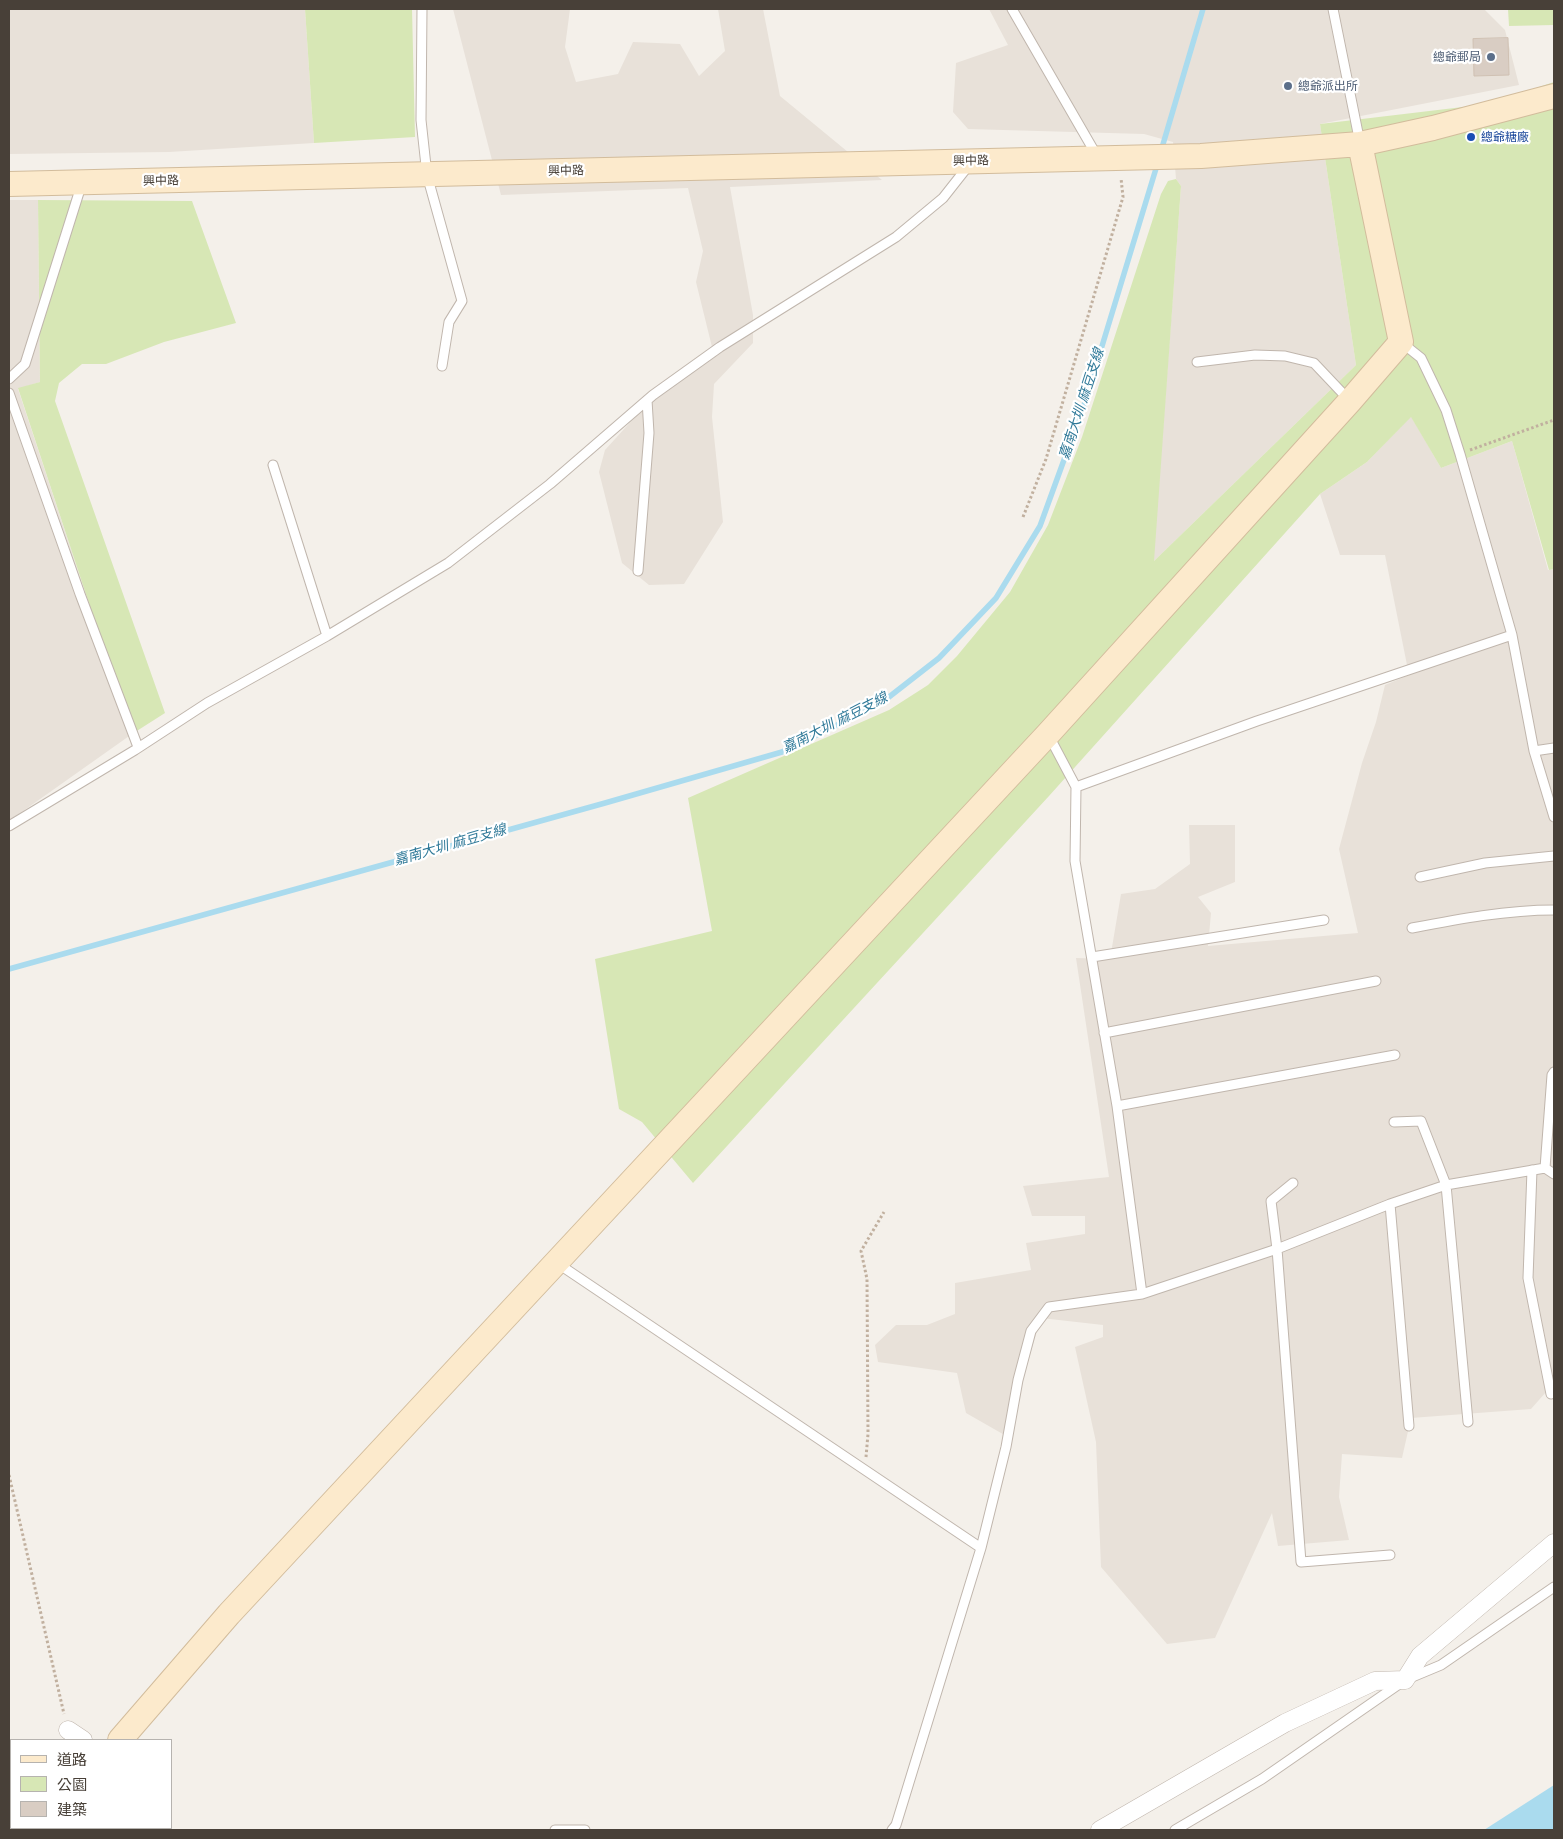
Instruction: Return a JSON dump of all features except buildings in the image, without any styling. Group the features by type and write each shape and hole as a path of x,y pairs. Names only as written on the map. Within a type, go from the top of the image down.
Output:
{"street":[{"name":"興中路","path":"9,184 1201,156 1360,144 1433,128 1554,96"},
{"path":"121,1739 229,1614 1048,734 1350,401 1401,342 1360,144"},
{"path":"1100,1830 1285,1723 1375,1681 1405,1680 1420,1656 1554,1543"},
{"path":"68,1730 82,1739"}],"lane":[{"path":"422,9 421,120 427,175 462,301 449,322 442,366"},
{"path":"1012,9 1113,158"},
{"path":"1333,9 1360,144"},
{"path":"9,826 207,703 327,636 448,563 550,484 647,400 720,346 896,237 943,198 973,161"},
{"path":"9,379 25,364 82,183"},
{"path":"1401,342 1421,358 1446,410 1512,634 1534,751 1553,812"},
{"path":"1197,362 1255,355 1285,356 1314,363 1350,401"},
{"path":"9,393 80,594 138,747"},
{"path":"638,571 649,432 647,400"},
{"path":"273,465 327,636"},
{"path":"1076,787 1257,721 1512,634"},
{"path":"1048,734 1076,787 1074,861 1117,1106 1142,1294"},
{"path":"1534,751 1554,748"},
{"path":"1420,877 1485,863 1554,856"},
{"path":"1412,928 1489,914 1527,910 1554,910"},
{"path":"1092,958 1324,920"},
{"path":"1104,1033 1376,980"},
{"path":"1117,1106 1395,1055"},
{"path":"1545,1168 1552,1075 1554,1072"},
{"path":"1394,1122 1420,1121 1446,1185 1468,1422"},
{"path":"895,1828 981,1548 1006,1447 1018,1380 1031,1331 1049,1307 1142,1294 1277,1249 1390,1204 1446,1185 1545,1168 1554,1174"},
{"path":"1532,1170 1528,1278 1551,1394"},
{"path":"1293,1184 1271,1201 1277,1249 1302,1562 1390,1555"},
{"path":"1390,1204 1409,1426"},
{"path":"557,1263 981,1548"},
{"path":"1175,1830 1262,1779 1405,1680 1441,1665 1554,1587"},
{"path":"555,1830 585,1830"}],"path":[{"path":"1023,517 1046,459 1122,197 1113,158"},
{"path":"1460,454 1554,420"},
{"path":"866,1470 868,1434 867,1279 861,1251 884,1212"},
{"path":"9,1475 68,1730"}],"shaded area":[{"path":"9,9 305,9 314,143 169,152 9,154"},
{"path":"453,9 570,9 565,47 576,82 618,74 633,42 680,44 699,76 725,51 718,9 763,9 780,96 882,180 730,187 753,315 753,343 714,384 712,417 723,522 684,584 649,585 622,563 599,472 605,450 655,395 712,347 696,282 703,251 688,188 501,195"},
{"path":"989,9 1484,9 1505,30 1519,85 1320,124 1356,365 1153,562 1181,186 1176,179 1173,142 1144,134 968,129 953,112 956,63 1008,45"},
{"path":"9,200 38,200 40,382 18,389 132,734 9,821"},
{"path":"1411,416 1441,468 1512,441 1548,570 1554,569 1554,1383 1531,1409 1411,1418 1402,1458 1342,1454 1339,1497 1349,1540 1278,1546 1272,1513 1215,1638 1167,1644 1101,1567 1096,1442 1075,1347 1103,1337 1103,1325 1041,1318 1008,1437 966,1413 957,1373 878,1362 875,1345 896,1325 927,1325 955,1314 955,1283 1031,1270 1026,1243 1085,1234 1085,1216 1032,1216 1023,1186 1109,1177 1076,958 1110,959 1121,894 1155,889 1190,864 1189,825 1235,825 1235,882 1198,897 1211,913 1208,946 1358,933 1339,849 1385,685 1409,675 1385,555 1340,555 1320,494 1367,462"}],"green space":[{"path":"305,9 412,9 415,137 314,143"},
{"path":"1508,9 1554,9 1554,25 1509,26"},
{"path":"1554,82 1554,569 1549,570 1512,441 1441,468 1411,417 1367,462 1320,494 1049,796 693,1183 642,1122 619,1109 595,959 712,931 688,798 889,710 928,685 957,656 1010,592 1048,525 1082,437 1161,194 1168,181 1176,179 1181,186 1154,561 1356,365 1320,124 1488,104"},
{"path":"38,200 192,201 236,323 164,342 106,364 82,364 59,383 55,401 165,713 132,734 18,388 40,382"}],"water":[{"path":"1554,1785 1554,1830 1484,1830"}],"waterway":[{"name":"嘉南大圳 麻豆支線","path":"1161,151 1203,9"},
{"name":"嘉南大圳 麻豆支線","path":"9,969 782,752 880,704 939,658 996,598 1040,526 1085,402 1158,162"}],"place":[{"name":"總爺郵局","path":"1491,57"},
{"name":"總爺派出所","path":"1288,86"},
{"name":"總爺糖廠","path":"1471,137"}]}
